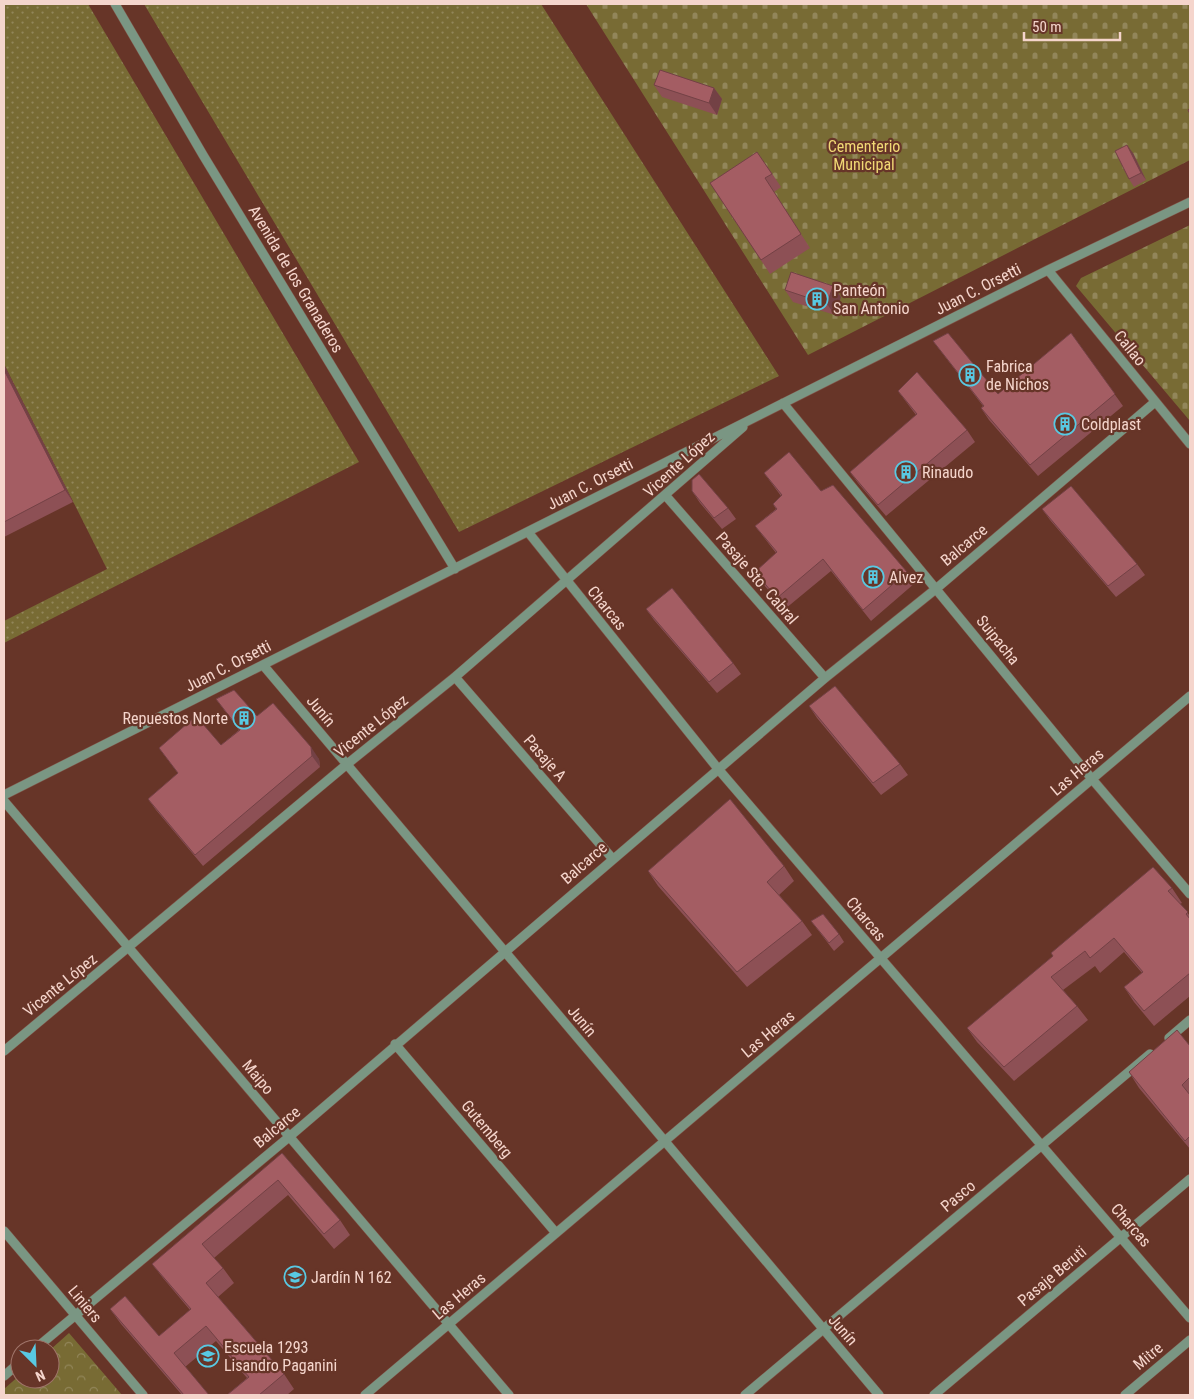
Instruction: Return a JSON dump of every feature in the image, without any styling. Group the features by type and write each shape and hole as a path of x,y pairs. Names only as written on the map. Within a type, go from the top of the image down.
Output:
{"street":[{"name":"Avenida de los Granaderos","path":"115,4 203,155 455,569"},
{"name":"Juan C. Orsetti","path":"4,795 1048,270 1190,202"},
{"name":"Callao","path":"1048,270 1190,444"},
{"name":"Balcarce","path":"47,1339 289,1137 612,858 719,770 825,678 937,588 1155,402"},
{"name":"Suipacha","path":"783,404 937,588 1092,779 1190,894"},
{"name":"Vicente López","path":"4,1050 129,948 346,765 456,677 666,496 752,419"},
{"name":"Pasaje Sto. Cabral","path":"666,496 825,678"},
{"name":"Charcas","path":"528,532 719,770 1190,1318"},
{"name":"Junín","path":"262,665 823,1330 880,1395"},
{"name":"Pasaje A","path":"456,677 612,858"},
{"name":"Las Heras","path":"365,1395 1190,696"},
{"name":"Maipo","path":"4,801 508,1395"},
{"name":"Pasco","path":"745,1395 1190,1020"},
{"name":"Gutemberg","path":"395,1044 556,1233"},
{"name":"Pasaje Beruti","path":"934,1395 1190,1179"},
{"name":"Liniers","path":"4,1231 143,1395"},
{"name":"Mitre","path":"1125,1395 1190,1340"}],"green space":[{"path":"4,4 88,4 359,462 4,643 4,621 107,569 4,364"},
{"path":"144,4 541,4 779,376 459,532"},
{"name":"Cementerio Municipal","path":"586,4 1190,4 1190,160 808,355"},
{"path":"1190,225 1190,421 1076,286 1081,278"},
{"path":"69,1333 122,1395 4,1395 4,1389 10,1384 10,1389 60,1389 60,1341"}],"building":[{"path":"660,70 714,88 709,103 654,85"},
{"path":"1127,145 1141,173 1129,179 1115,151"},
{"path":"757,152 772,174 765,178 801,234 761,260 710,183"},
{"path":"791,272 833,286 827,304 785,290"},
{"path":"948,333 998,394 1071,333 1115,394 1030,465 981,408 984,406 933,341"},
{"path":"4,370 65,490 4,522"},
{"path":"917,372 967,430 878,505 850,472 917,414 898,391"},
{"path":"789,452 821,491 833,485 907,572 863,610 823,559 777,598 755,572 777,552 755,526 777,509 773,504 782,495 764,473"},
{"path":"699,474 728,508 714,518 692,491 692,480"},
{"path":"1071,486 1137,564 1108,586 1042,509"},
{"path":"672,588 733,663 709,682 646,609"},
{"path":"835,686 900,764 873,783 809,706"},
{"path":"234,690 257,716 273,703 311,747 312,756 195,855 148,799 178,773 159,748 196,716 221,745 240,730 216,699"},
{"path":"730,799 784,866 767,882 802,921 737,972 648,871"},
{"path":"1153,867 1172,888 1168,891 1188,912 1186,914 1190,919 1190,973 1144,1011 1124,987 1143,972 1114,938 1090,958 1085,951 1051,977 1077,1006 1004,1067 967,1028 1053,956 1051,953"},
{"path":"823,914 839,934 829,943 811,921"},
{"path":"1177,1030 1190,1046 1190,1077 1182,1085 1190,1095 1190,1136 1185,1141 1129,1072"},
{"path":"282,1153 340,1220 324,1234 278,1180 202,1244 223,1268 206,1283 284,1374 259,1395 227,1395 249,1377 206,1326 174,1353 209,1395 184,1395 110,1309 125,1296 159,1336 191,1309 152,1264"}],"place":[{"name":"Panteón San Antonio","path":"817,299"},
{"name":"Fabrica de Nichos","path":"970,375"},
{"name":"Coldplast","path":"1065,424"},
{"name":"Rinaudo","path":"906,472"},
{"name":"Alvez","path":"873,577"},
{"name":"Repuestos Norte","path":"244,718"},
{"name":"Jardín N 162","path":"295,1277"},
{"name":"Escuela 1293 Lisandro Paganini","path":"208,1356"}]}
